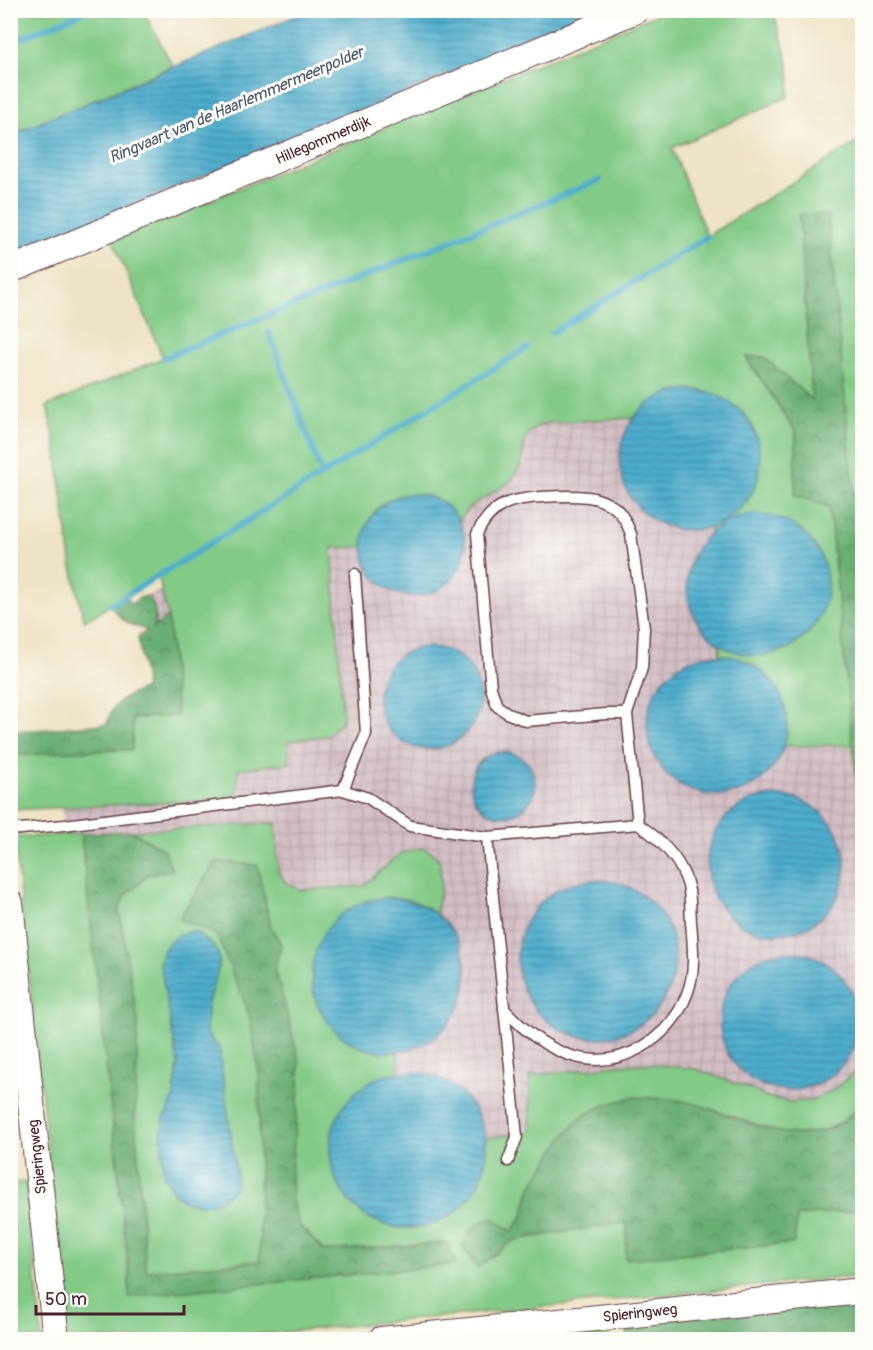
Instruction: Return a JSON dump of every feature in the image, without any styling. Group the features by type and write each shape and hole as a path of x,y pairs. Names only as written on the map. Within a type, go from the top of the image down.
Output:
{"street":[{"name":"Hillegommerdijk","path":"10,270 636,10"},
{"name":"Spieringweg","path":"10,903 56,1340"},
{"name":"Spieringweg","path":"381,1340 862,1291"}],"lane":[{"path":"627,714 526,721 497,706 491,688 477,534 493,512 506,503 525,498 588,497 615,508 626,521 631,534 644,628 642,668 627,714 638,824"},
{"path":"344,789 366,734 355,574"},
{"path":"10,830 344,789 369,798 410,826 487,837 638,824 666,847 680,867 688,886 694,952 692,976 687,994 667,1028 630,1054 612,1060 591,1060 570,1056 551,1047 534,1037 504,1009"},
{"path":"487,837 518,1137 508,1161"}],"shaded area":[{"path":"812,202 862,733 862,1258 104,1324 59,767 152,761 142,600"}],"green space":[{"path":"10,11 143,11 173,66 11,135"},
{"path":"665,11 773,11 788,65 790,87 788,97 672,148 707,236 862,139 862,579 827,215 799,216 812,401 764,357 746,358 796,432 795,495 829,507 853,745 784,746 785,714 773,685 751,665 736,658 720,655 719,644 747,654 775,652 788,648 810,631 819,618 781,520 753,516 726,523 710,533 710,527 739,509 753,488 759,461 758,442 752,425 740,410 710,393 688,390 668,394 658,399 633,418 548,423 537,427 526,439 521,461 513,478 503,487 468,508 459,522 447,508 432,499 416,495 400,496 386,502 374,513 366,528 363,547 332,548 343,719 329,735 288,741 290,763 238,769 237,799 11,810 10,756 72,751 132,750 133,718 177,716 168,617 158,575 85,621 71,562 55,441 47,406 163,358 113,241"},
{"path":"799,215 828,215 862,579 862,835 829,507 795,495 796,432 746,357 764,357 812,400"},
{"path":"126,595 129,603 147,596 155,610 155,626 168,617 177,716 133,718 132,750 72,751 11,756 11,732 107,724 116,705 146,688 138,637 148,630 127,622 111,605"},
{"path":"276,823 278,872 286,883 300,890 363,886 401,853 422,848 432,852 440,862 441,888 436,914 408,900 380,898 354,907 333,925 318,948 312,975 317,1003 335,1030 348,1041 364,1048 380,1052 398,1052 399,1072 372,1080 351,1097 339,1186 356,1208 485,1166 486,1138 531,1132 529,1076 617,1065 650,1064 696,1069 767,1097 790,1102 812,1100 833,1090 862,1066 862,1103 843,1122 826,1130 805,1135 777,1132 706,1107 549,1162 531,1187 523,1216 512,1232 477,1267 514,1240 627,1222 626,1259 794,1243 797,1216 862,1210 862,1276 211,1339 68,1339 14,837 81,834 129,1272 129,1297 447,1243 324,1251 299,1225 292,1202 291,1173 299,1088 299,1061 274,970 281,945 271,927 257,865 216,862 179,919 217,935 249,1013 259,1073 260,1261 146,1271 135,1118 138,1021 119,911 124,898 146,875 172,870 164,850 131,831","holes":["160,963 212,989 207,1006 206,1033 219,1048 205,1204 186,1202 174,1193 164,1176 161,1136 164,1119 174,1098 178,1063"]},
{"path":"131,831 164,850 172,870 146,875 124,898 119,911 138,1021 135,1118 146,1271 260,1261 259,1073 249,1013 217,935 179,919 215,862 257,865 271,927 281,945 274,971 299,1061 299,1088 291,1173 292,1202 299,1225 324,1251 447,1243 456,1264 129,1297 129,1272 81,834"},
{"path":"632,1097 683,1101 762,1128 803,1134 823,1131 842,1122 862,1103 862,1210 797,1216 794,1243 626,1259 627,1222 514,1240 477,1268 462,1246 470,1230 491,1217 512,1231 523,1216 531,1187 564,1136 581,1117 602,1106"},
{"path":"26,1182 42,1339 11,1339 11,1183"},
{"path":"862,1302 862,1339 628,1339 625,1322"},
{"path":"609,1332 610,1339 517,1339"}],"water":[{"name":"Ringvaart van de Haarlemmermeerpolder","path":"307,11 602,11 11,256 11,135"},
{"path":"690,390 717,395 739,411 755,433 760,460 755,487 739,509 717,525 690,530 663,525 641,509 625,487 620,460 625,433 641,411 663,395"},
{"path":"414,494 433,498 450,509 461,526 465,545 461,564 450,581 433,592 414,596 395,592 378,581 367,564 363,545 367,526 378,509 395,498"},
{"path":"757,515 784,520 806,536 822,558 827,585 822,612 806,634 784,650 757,655 730,650 708,634 692,612 687,585 692,558 708,536 730,520"},
{"path":"429,647 448,651 465,662 476,679 480,698 476,717 465,734 448,745 429,749 410,745 393,734 382,717 378,698 382,679 393,662 410,651"},
{"path":"717,655 744,660 766,676 782,698 787,725 782,752 766,774 744,790 717,795 690,790 668,774 652,752 647,725 652,698 668,676 690,660"},
{"path":"497,752 509,752 526,761 533,772 535,784 533,796 526,807 509,816 497,816 485,811 476,802 471,790 471,778 476,766 485,757"},
{"path":"776,796 803,801 815,807 825,816 834,826 840,838 845,865 840,892 834,904 825,914 815,923 803,929 776,934 749,929 737,923 727,914 718,904 712,892 707,865 712,838 718,826 727,816 737,807 749,801"},
{"path":"596,880 626,886 652,903 669,929 675,959 669,989 652,1015 626,1032 596,1038 566,1032 540,1015 523,989 517,959 523,929 540,903 566,886"},
{"path":"389,898 404,899 419,904 444,920 460,945 465,960 465,990 460,1005 444,1030 419,1046 404,1051 389,1052 374,1051 359,1046 334,1030 318,1005 313,990 312,975 313,960 318,945 334,920 359,904 374,899"},
{"path":"194,931 215,948 219,956 218,971 207,1007 206,1033 219,1048 237,1179 234,1189 219,1201 205,1204 186,1202 174,1193 164,1176 161,1136 164,1119 174,1098 178,1063 160,963 164,950 171,941 182,934"},
{"path":"789,952 816,957 828,963 838,972 847,982 853,994 858,1021 853,1048 847,1060 838,1070 828,1079 816,1085 789,1090 762,1085 750,1079 740,1070 731,1060 725,1048 720,1021 725,994 731,982 740,972 750,963 762,957"},
{"path":"408,1072 438,1078 463,1095 480,1120 486,1150 480,1180 463,1205 438,1222 408,1228 378,1222 353,1205 336,1180 330,1150 336,1120 353,1095 378,1078"}],"waterway":[{"path":"10,43 88,10"},
{"path":"164,358 600,180"},
{"path":"552,333 707,237"},
{"path":"269,333 322,474"},
{"path":"111,605 527,348"}]}
